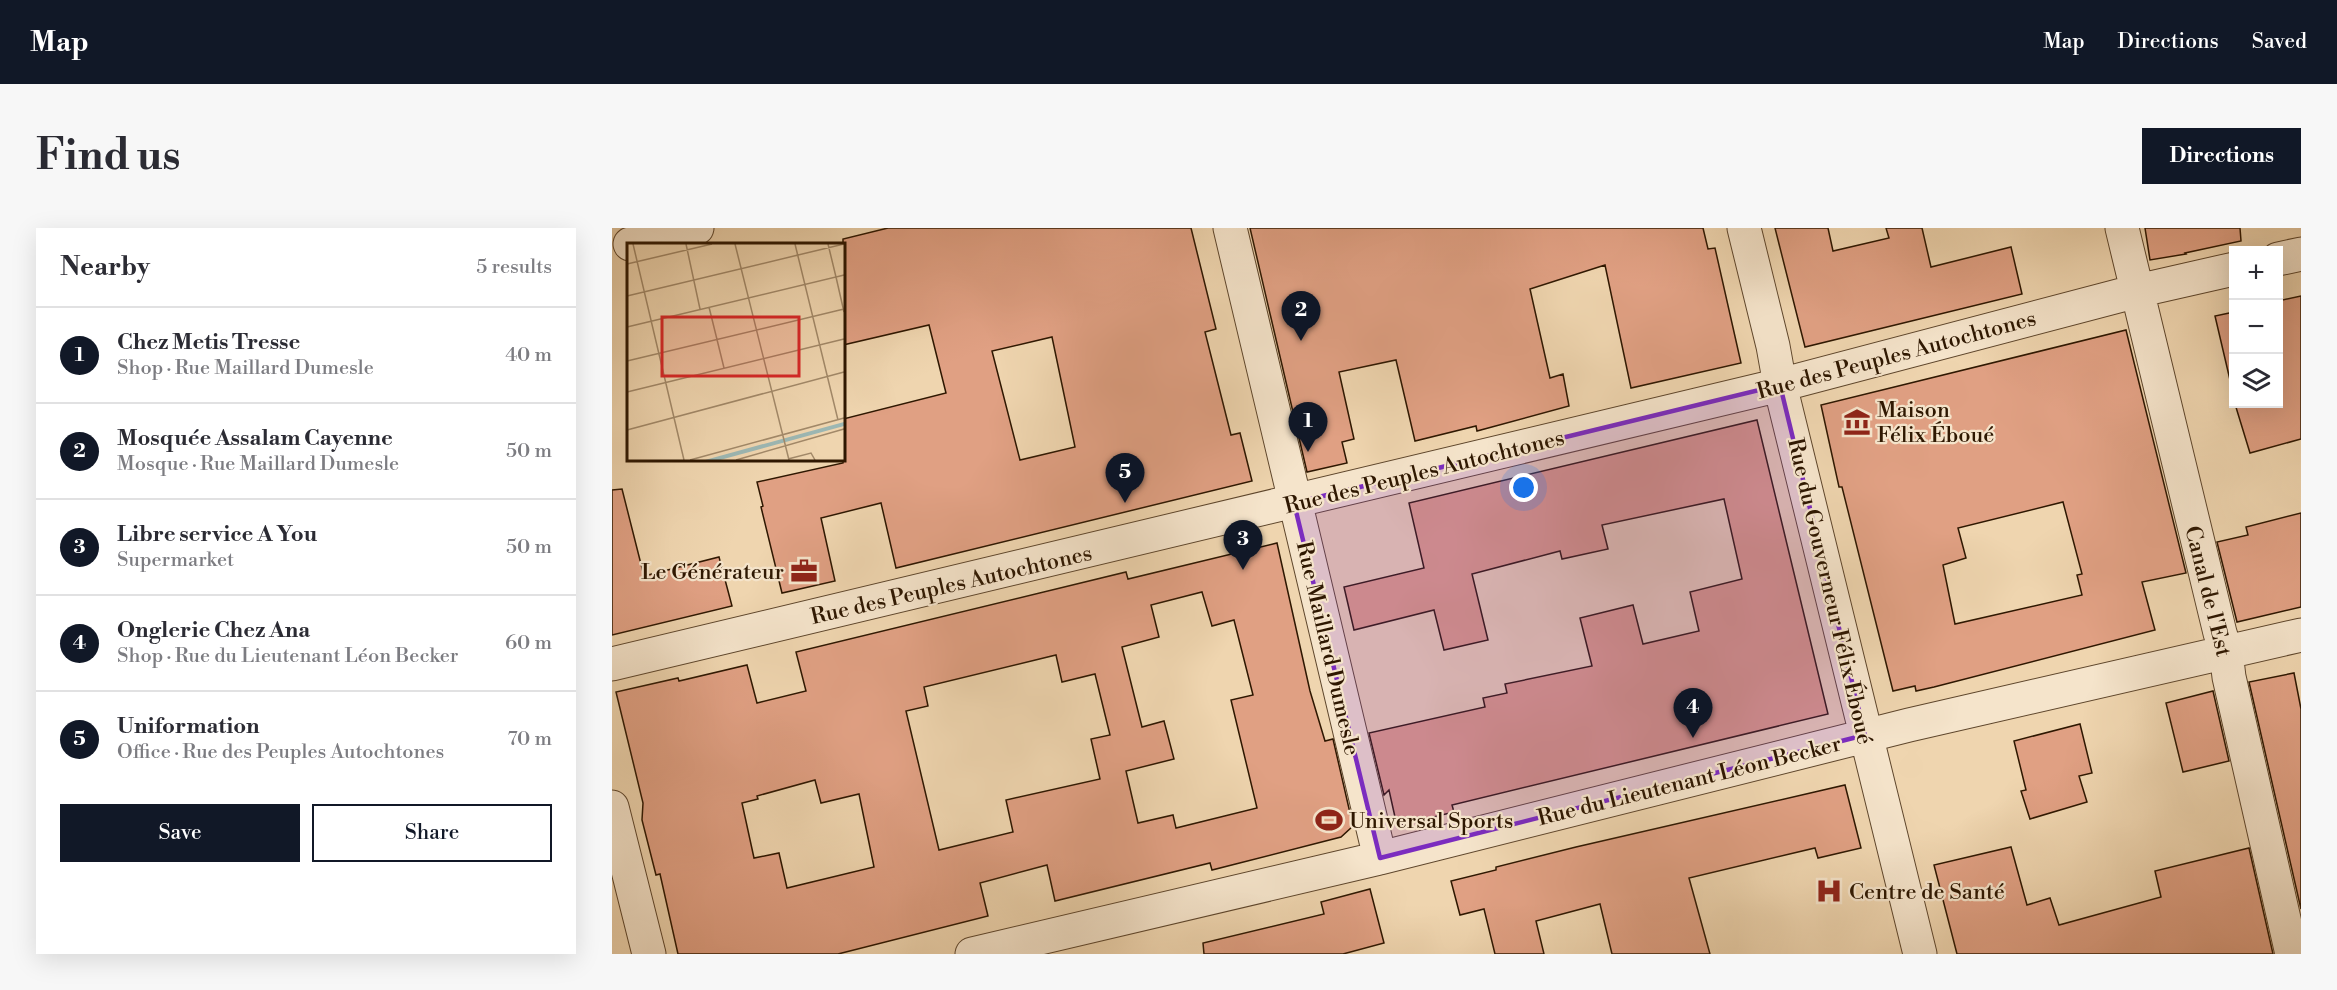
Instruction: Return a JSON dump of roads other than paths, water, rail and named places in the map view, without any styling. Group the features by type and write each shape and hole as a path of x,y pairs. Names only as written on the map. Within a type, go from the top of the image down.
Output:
{"street":[{"path":"637,243 697,228"},
{"name":"Rue Maillard Dumesle","path":"1230,228 1380,858"},
{"name":"Rue du Gouverneur Félix Éboué","path":"1744,228 1780,385 1795,437 1865,735 1920,954"},
{"name":"Canal de l'Est","path":"2122,228 2226,652 2229,677 2292,954"},
{"path":"612,249 627,245"},
{"path":"2283,258 2301,254"},
{"name":"Rue des Peuples Autochtones","path":"612,664 1294,503 1780,385 2137,291 2229,270"},
{"name":"Rue du Lieutenant Léon Becker","path":"972,954 1380,858 1865,735 2301,635"},
{"path":"612,807 649,954"}],"place":[{"name":"Mosquée Assalam Cayenne","path":"1301,341"},
{"name":"Maison Félix Éboué","path":"1857,422"},
{"name":"Chez Metis Tresse","path":"1308,452"},
{"name":"Uniformation","path":"1125,503"},
{"name":"Libre service A You","path":"1243,570"},
{"name":"Le Générateur","path":"804,571"},
{"name":"Onglerie Chez Ana","path":"1693,738"},
{"name":"Universal Sports","path":"1329,820"},
{"name":"Centre de Santé","path":"1829,891"}]}
